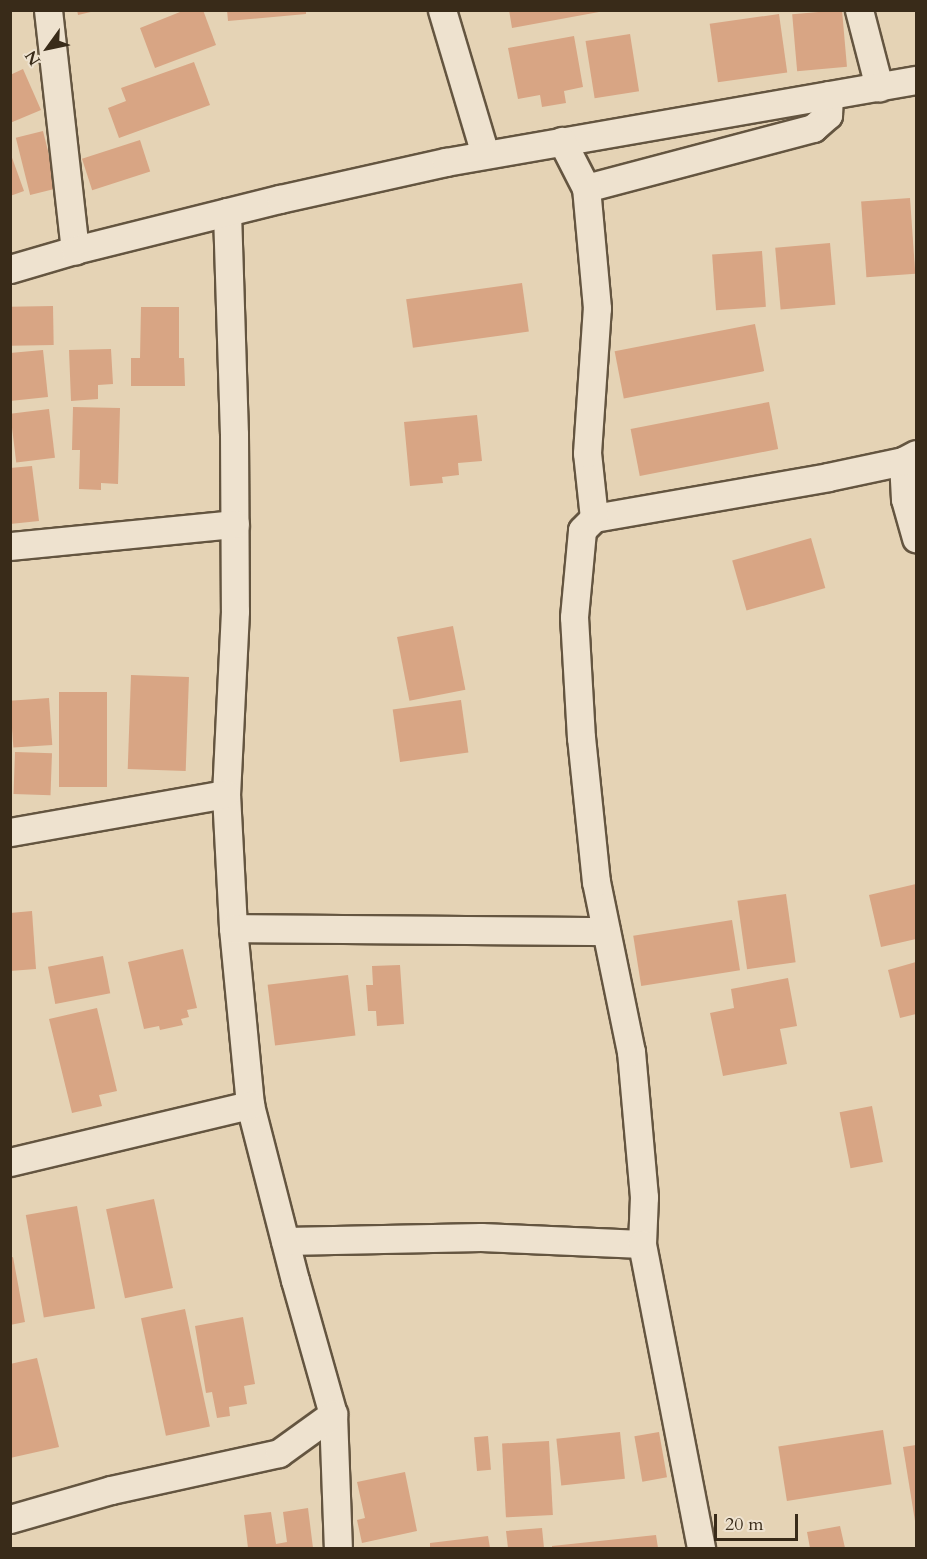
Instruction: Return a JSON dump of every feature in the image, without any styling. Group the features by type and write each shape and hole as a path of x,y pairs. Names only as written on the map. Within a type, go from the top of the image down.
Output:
{"street":[{"path":"48,10 75,250"},
{"path":"442,10 485,154"},
{"path":"859,10 879,87"},
{"path":"10,269 75,250 227,213 485,154 916,80"},
{"path":"586,188 813,128 828,116 830,95"},
{"path":"562,141 586,188 597,308 587,453 594,518"},
{"path":"227,213 235,611 226,794 233,928 250,1105 333,1414 338,1548"},
{"path":"701,1548 642,1245 644,1197 631,1052 596,882 581,738 574,617 582,530 594,518 828,477 910,457 905,499 916,538"},
{"path":"10,546 235,524"},
{"path":"10,832 226,794"},
{"path":"233,928 606,931"},
{"path":"10,1162 250,1105"},
{"path":"285,1241 481,1238 642,1245"},
{"path":"10,1519 111,1490 279,1453 333,1414"}],"building":[{"path":"77,10 95,10 95,11 78,15"},
{"path":"185,10 203,10 216,45 155,68 140,28"},
{"path":"227,10 306,10 306,14 228,21"},
{"path":"509,10 599,10 599,12 512,28"},
{"path":"842,10 847,67 797,71 792,14"},
{"path":"779,14 787,72 718,82 710,24"},
{"path":"630,34 639,91 595,98 586,41"},
{"path":"574,36 583,87 564,91 566,103 542,107 540,95 518,99 508,48"},
{"path":"194,62 210,105 119,138 108,108 126,101 121,88"},
{"path":"23,69 41,110 10,123 10,75"},
{"path":"43,131 57,188 30,195 16,138"},
{"path":"140,140 150,171 92,190 82,159"},
{"path":"10,152 24,191 10,196"},
{"path":"910,198 915,274 866,277 861,201"},
{"path":"830,243 835,305 781,310 775,248"},
{"path":"762,251 766,307 716,310 712,254"},
{"path":"522,283 529,332 413,348 406,299"},
{"path":"53,306 54,345 11,346 10,307"},
{"path":"141,307 179,307 179,358 184,358 185,386 131,386 131,358 140,358"},
{"path":"755,324 764,371 624,398 615,351"},
{"path":"111,349 113,384 98,385 98,399 71,401 69,350"},
{"path":"43,350 48,397 10,401 10,353"},
{"path":"769,402 778,449 640,476 631,429"},
{"path":"73,407 120,408 118,484 101,483 101,490 79,489 80,450 72,450"},
{"path":"49,409 55,458 16,462 10,414"},
{"path":"477,415 482,461 458,463 459,475 442,477 443,483 410,486 404,422"},
{"path":"32,466 39,521 10,524 10,468"},
{"path":"811,538 825,588 747,611 732,561"},
{"path":"453,626 465,690 409,701 397,637"},
{"path":"131,675 189,677 186,771 128,769"},
{"path":"59,692 107,692 107,787 59,787"},
{"path":"49,698 52,745 13,748 10,701"},
{"path":"461,700 468,752 400,762 393,710"},
{"path":"15,752 52,753 51,795 14,794"},
{"path":"916,884 916,939 881,947 869,895"},
{"path":"786,894 796,962 747,969 737,901"},
{"path":"32,911 36,969 10,971 10,913"},
{"path":"732,920 740,970 641,986 633,936"},
{"path":"183,949 197,1008 187,1010 189,1017 181,1019 183,1025 160,1030 159,1026 144,1029 128,962"},
{"path":"103,956 110,993 55,1004 48,967"},
{"path":"916,962 916,1014 900,1018 888,970"},
{"path":"400,965 404,1024 377,1026 376,1011 368,1011 366,985 373,985 372,966"},
{"path":"348,975 355,1036 275,1045 268,985"},
{"path":"788,978 797,1026 780,1029 787,1064 723,1076 710,1013 734,1008 731,989"},
{"path":"97,1008 117,1091 99,1095 102,1106 72,1113 49,1019"},
{"path":"872,1106 883,1162 850,1168 840,1112"},
{"path":"154,1199 173,1288 125,1298 106,1209"},
{"path":"77,1206 95,1308 44,1317 26,1215"},
{"path":"13,1257 25,1322 10,1325 10,1258"},
{"path":"185,1309 210,1426 166,1436 141,1318"},
{"path":"243,1317 255,1384 244,1386 247,1404 229,1407 230,1416 217,1418 212,1392 206,1393 195,1326"},
{"path":"37,1358 59,1447 10,1458 10,1364"},
{"path":"883,1430 892,1484 787,1501 778,1447"},
{"path":"620,1432 625,1479 561,1485 556,1439"},
{"path":"659,1432 667,1477 642,1482 634,1436"},
{"path":"488,1436 491,1470 477,1471 474,1437"},
{"path":"549,1441 553,1515 506,1517 502,1443"},
{"path":"916,1445 916,1521 915,1521 903,1447"},
{"path":"405,1472 417,1531 362,1543 357,1520 365,1518 357,1482"},
{"path":"308,1508 313,1548 248,1548 244,1515 271,1512 276,1544 287,1542 283,1512"},
{"path":"840,1526 845,1548 810,1548 807,1532"},
{"path":"542,1528 544,1548 508,1548 506,1531"},
{"path":"656,1535 658,1548 552,1548 552,1546"},
{"path":"488,1536 490,1548 430,1548 430,1543"}]}
